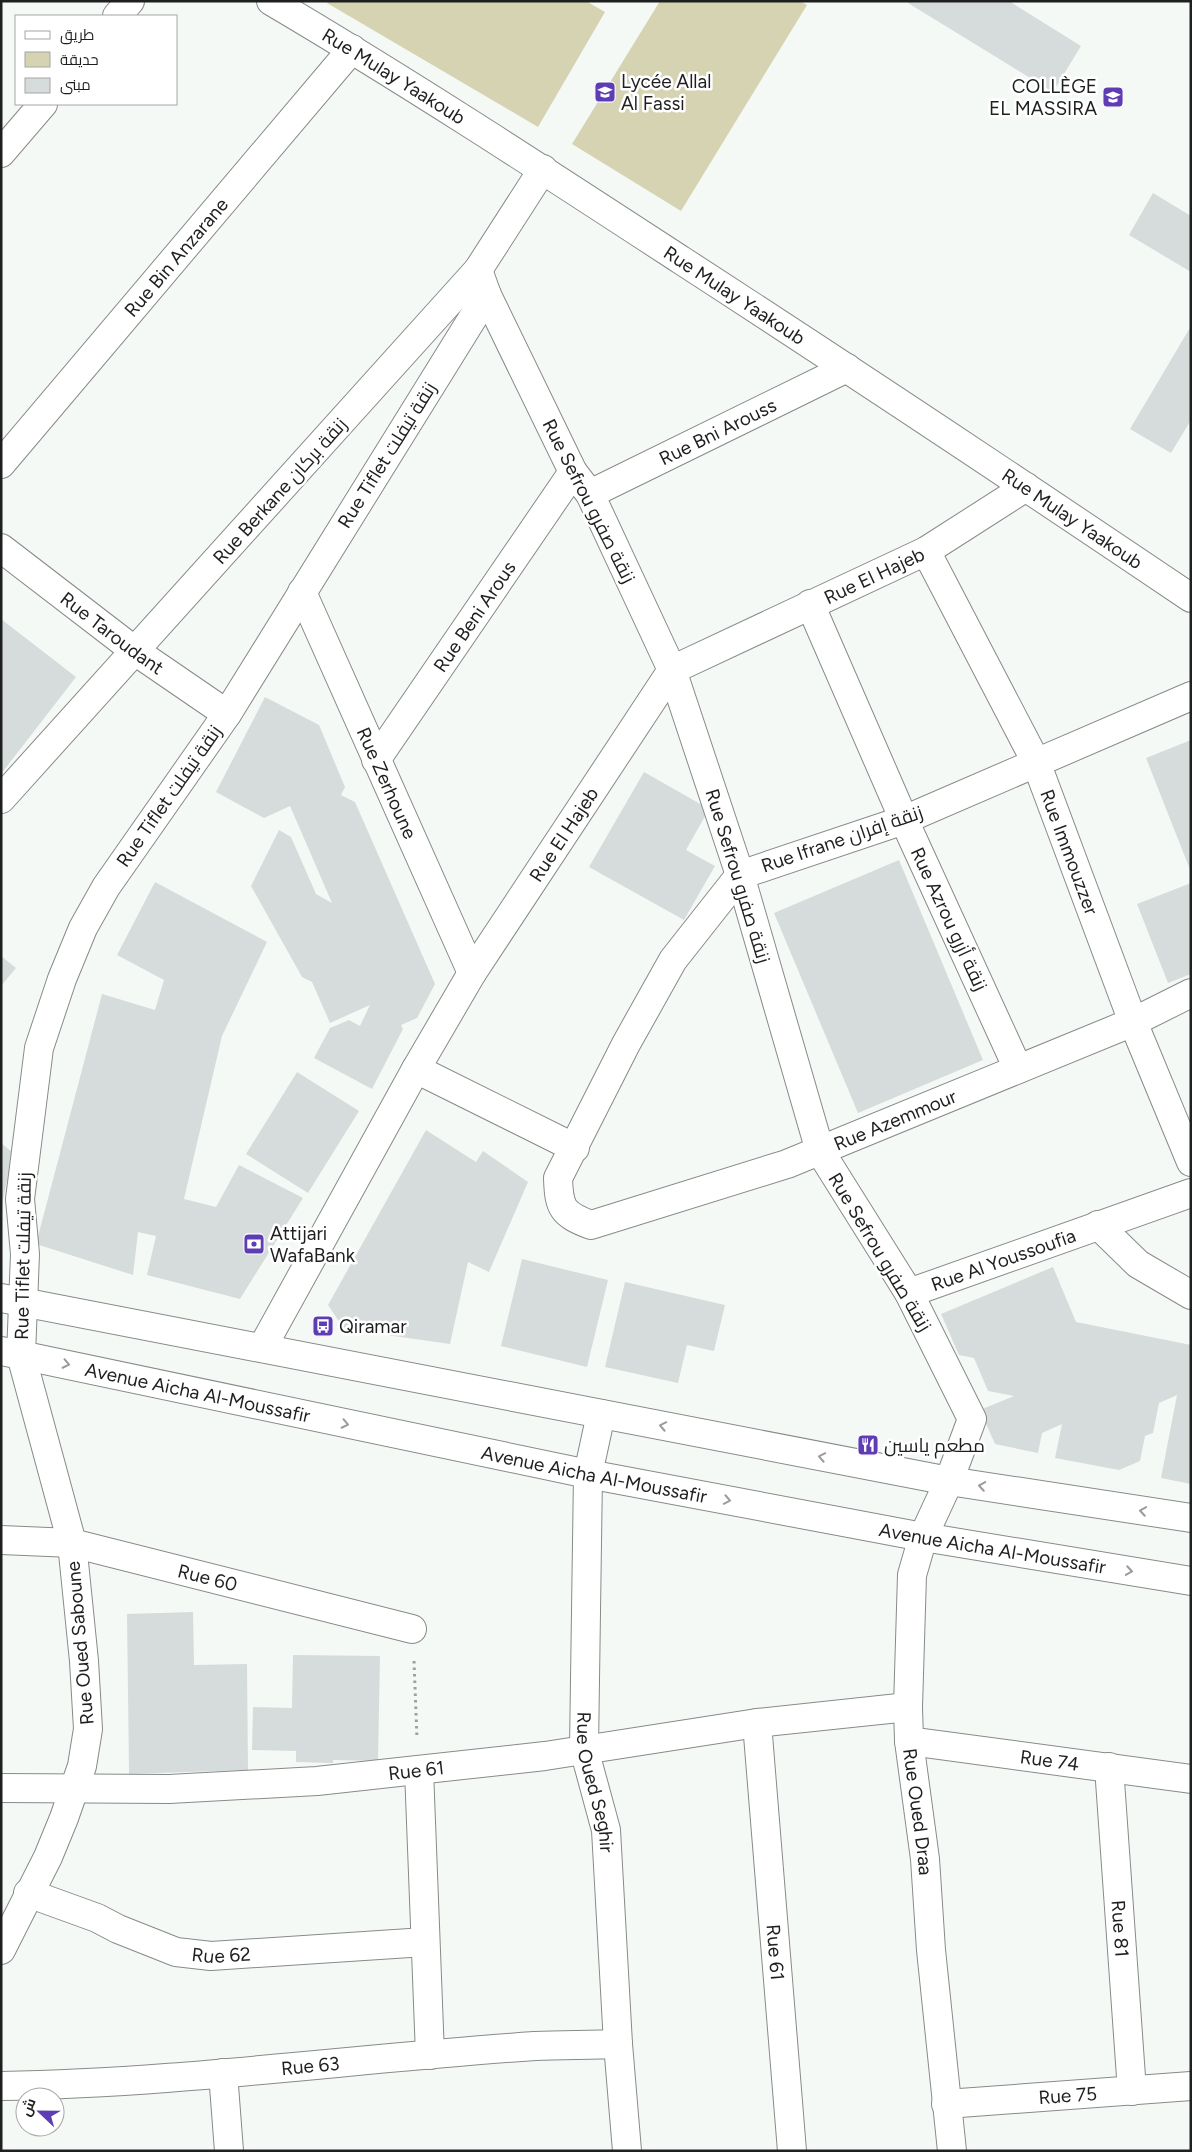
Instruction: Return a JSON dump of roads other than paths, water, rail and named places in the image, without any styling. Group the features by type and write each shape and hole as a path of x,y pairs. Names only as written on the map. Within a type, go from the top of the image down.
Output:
{"street":[{"path":"118,15 130,1"},
{"name":"Rue Mulay Yaakoub","path":"271,1 352,49 543,170 847,368 1191,598"},
{"name":"Rue Bin Anzarane","path":"1,464 352,49"},
{"path":"1,153 42,105"},
{"name":"Rue Berkane زنقة بركان","path":"1,799 136,651 483,283 543,170"},
{"name":"Rue Sefrou زنقة صفرو","path":"483,283 572,472 590,494 672,670 740,875 820,1151 909,1293 972,1419 950,1481"},
{"name":"Rue Tiflet زنقة تيفلت","path":"11,1353 13,1300 25,1254 20,1199 39,1048 62,979 82,928 106,887 227,714 302,592 483,283"},
{"name":"Rue Bni Arouss","path":"590,494 847,368"},
{"name":"Rue Beni Arous","path":"376,760 572,472"},
{"name":"Rue El Hajeb","path":"262,1348 416,1069 472,973 672,670 926,551 1026,487"},
{"name":"Rue Taroudant","path":"1,548 136,651 227,714"},
{"name":"Rue Immouzzer","path":"926,551 1036,762 1133,1022 1191,1162"},
{"name":"Rue Zerhoune","path":"302,592 472,973"},
{"name":"Rue Azrou زنقة أزرو","path":"810,604 904,820 1018,1069"},
{"name":"Rue Ifrane زنقة إفران","path":"591,1225 571,1217 559,1201 558,1178 575,1148 626,1044 674,960 740,875 904,820 1191,696"},
{"name":"Rue Azemmour","path":"591,1225 787,1164 1133,1022 1191,994"},
{"path":"416,1069 575,1148"},
{"name":"Rue Al Youssoufia","path":"909,1293 1191,1193"},
{"name":"Rue Al Youssoufia","path":"1098,1225 1138,1264 1191,1295"},
{"path":"13,1300 950,1481 1191,1518"},
{"name":"Avenue Aicha Al-Moussafir","path":"11,1353 588,1474 923,1537 1191,1581"},
{"name":"Rue Oued Saboune","path":"2,1947 48,1857 82,1766 88,1729 85,1668 72,1543 11,1353"},
{"name":"Rue Oued Seghir","path":"601,1414 588,1474 584,1749 606,1830 618,2044 627,2151"},
{"name":"Rue Oued Draa","path":"950,1481 923,1537 912,1575 908,1707 909,1742 925,1859 931,1950 952,2151"},
{"name":"Rue 60","path":"1,1540 72,1543 412,1629"},
{"name":"Rue 61","path":"1,1788 74,1790 169,1789 264,1785 352,1778 545,1756 757,1724 908,1707"},
{"name":"Rue 61","path":"757,1724 792,2151"},
{"name":"Rue 74","path":"909,1742 1191,1779"},
{"name":"Rue 81","path":"1109,1767 1132,2091"},
{"path":"419,1770 430,2055"},
{"name":"Rue 62","path":"28,1893 97,1918 160,1946 176,1952 190,1954 211,1956 425,1942"},
{"name":"Rue 63","path":"1,2086 66,2085 537,2046 618,2044"},
{"path":"223,2073 229,2151"},
{"name":"Rue 75","path":"946,2104 1191,2086"}],"place":[{"name":"Lycée Allal Al Fassi","path":"605,92"},
{"name":"COLLÈGE EL MASSIRA","path":"1113,97"},
{"name":"Attijari WafaBank","path":"254,1244"},
{"name":"Qiramar","path":"323,1326"},
{"name":"مطعم ياسين","path":"868,1445"}]}
